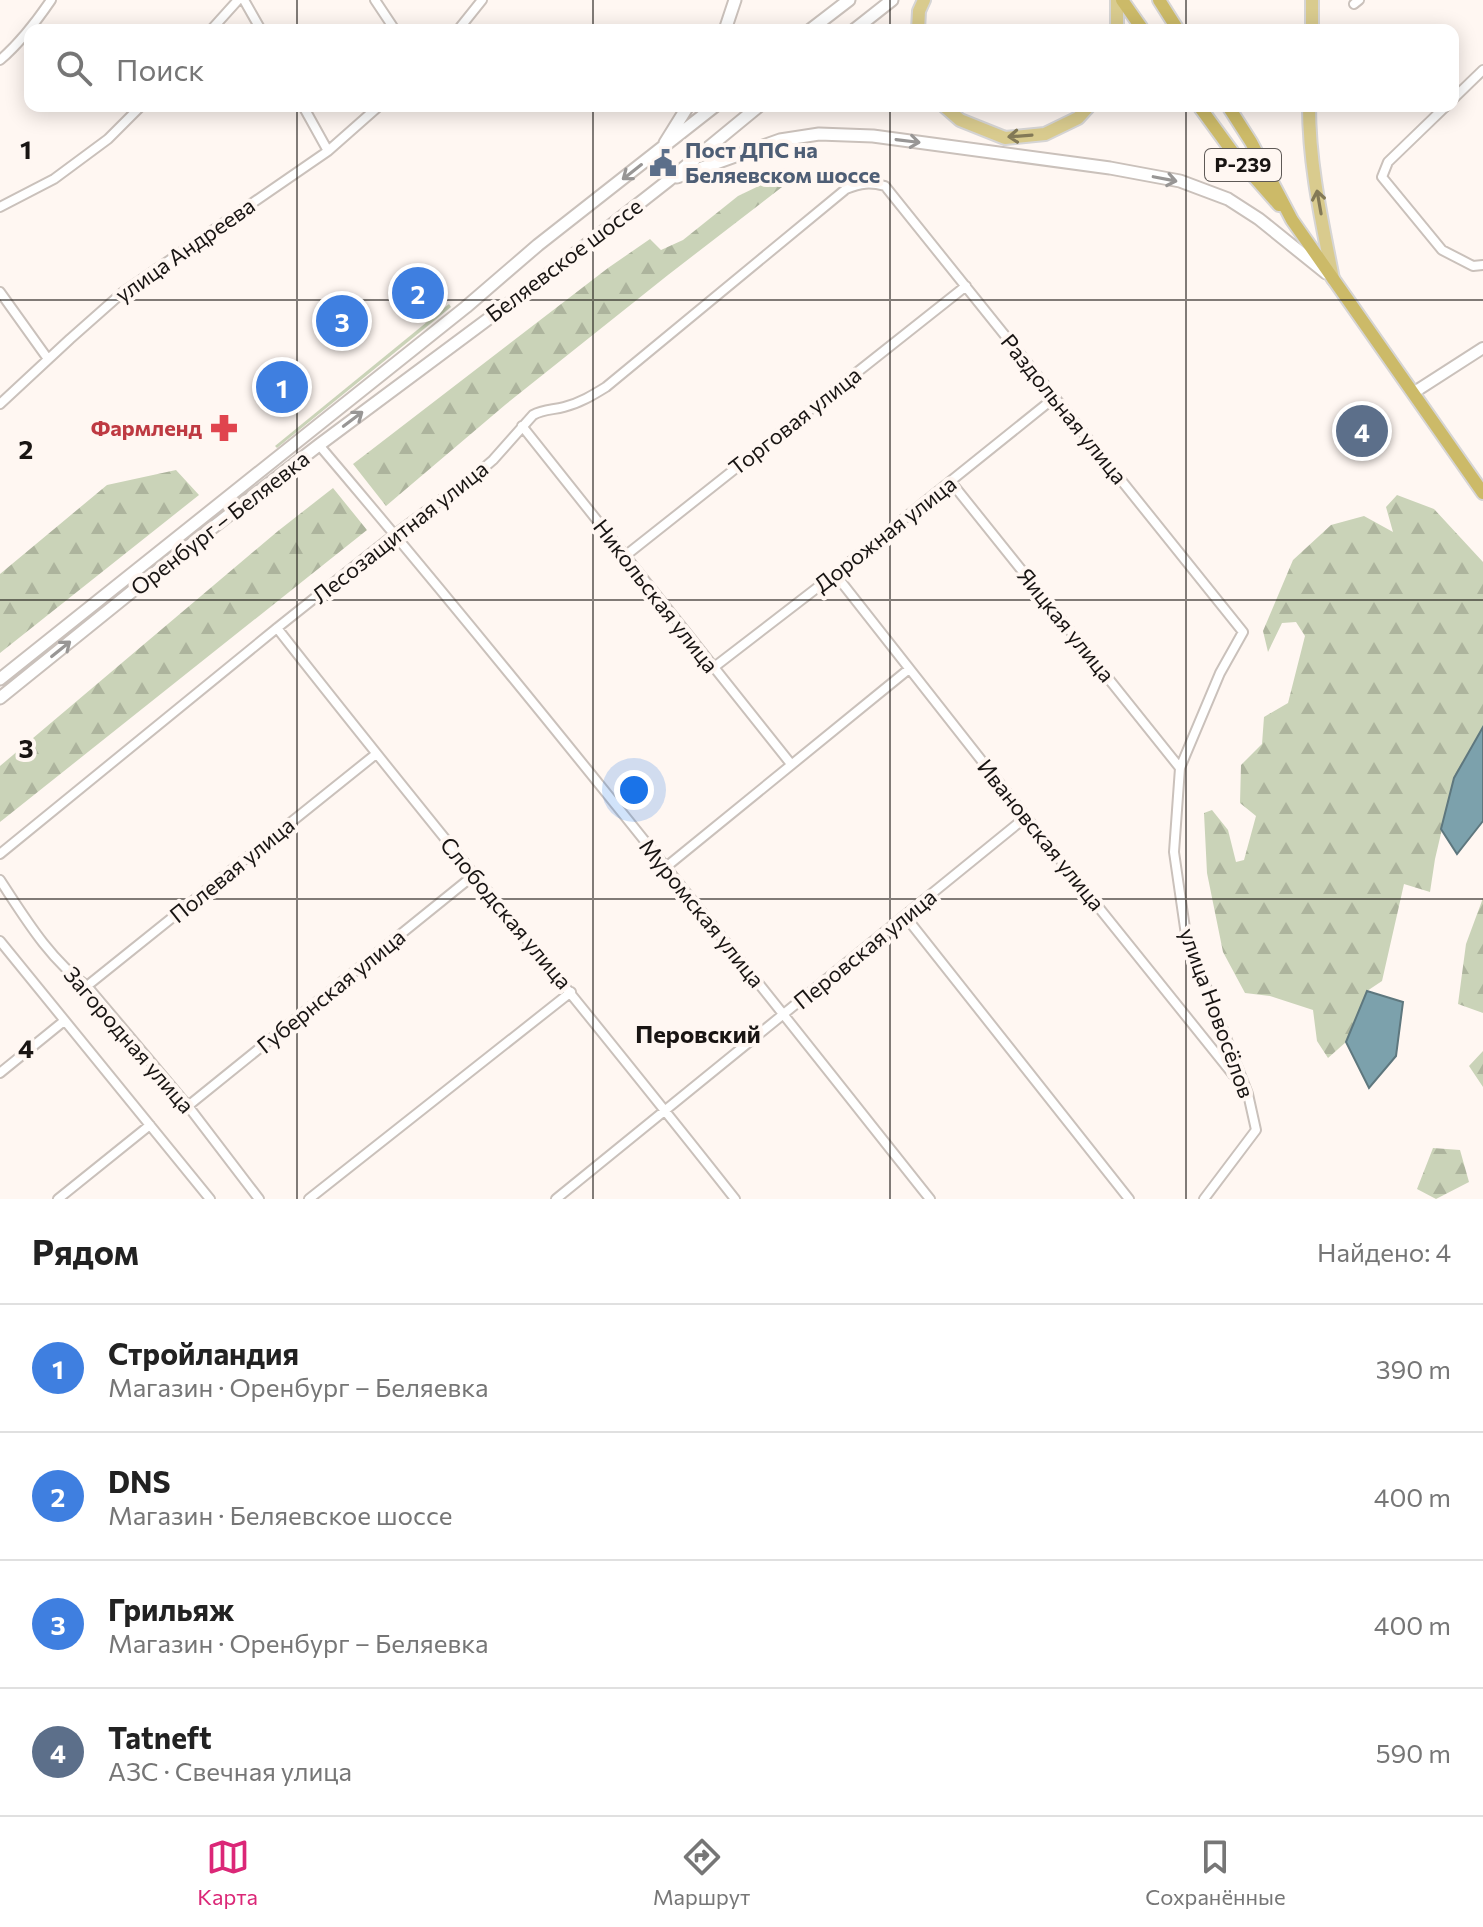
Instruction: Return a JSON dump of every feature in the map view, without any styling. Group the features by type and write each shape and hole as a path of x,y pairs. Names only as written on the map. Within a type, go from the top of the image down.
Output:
{"highway":[{"path":"1119,0 1138,24"},
{"path":"1159,0 1174,24"},
{"name":"Р-239","path":"1203,112 1234,154 1292,220 1483,493"},
{"name":"Р-239","path":"1232,112 1292,220"}],"main road":[{"path":"727,24 735,0"},
{"path":"818,24 849,0"},
{"path":"862,24 892,0"},
{"path":"918,24 924,0"},
{"path":"1117,24 1119,0"},
{"path":"1312,0 1312,24"},
{"path":"659,151 684,112"},
{"name":"Беляевское шоссе","path":"431,335 538,245 708,112"},
{"name":"Беляевское шоссе","path":"443,352 558,267 752,112"},
{"path":"951,112 960,120 1005,138 1045,134 1078,118 1084,112"},
{"path":"1309,112 1313,169 1333,279"},
{"path":"669,180 780,140 819,134 873,136 1110,168 1180,181 1228,199 1259,219 1333,279"},
{"name":"Оренбург – Беляевка","path":"0,679 431,335"},
{"name":"Оренбург – Беляевка","path":"0,698 171,560 443,352"}],"street":[{"path":"35,24 51,0"},
{"path":"216,24 238,0"},
{"path":"244,0 258,24"},
{"path":"375,0 391,24"},
{"path":"463,24 482,0"},
{"path":"0,60 24,36"},
{"path":"1459,93 1483,70"},
{"path":"0,207 54,179 108,139 135,112"},
{"path":"306,112 328,151"},
{"name":"улица Андреева","path":"0,404 122,293 328,151 372,112"},
{"path":"1440,112 1388,162 1382,177 1442,250 1473,266 1483,265"},
{"name":"Лесозащитная улица","path":"0,854 277,628 479,472 540,411 584,401 606,387 846,189 872,182 885,186"},
{"name":"Раздольная улица","path":"885,186 1243,632"},
{"name":"Торговая улица","path":"625,556 966,286"},
{"path":"0,292 48,359"},
{"path":"1413,393 1483,348"},
{"name":"Дорожная улица","path":"713,668 1054,398"},
{"name":"Никольская улица","path":"522,426 791,764"},
{"name":"Муромская улица","path":"319,445 666,867 930,1199"},
{"name":"Яицкая улица","path":"951,482 1180,768"},
{"name":"Ивановская улица","path":"835,574 1248,1094"},
{"name":"Слободская улица","path":"277,628 735,1199"},
{"name":"улица Новосёлов","path":"1204,1199 1256,1130 1248,1094 1186,935 1174,852 1180,768 1220,673 1243,632"},
{"path":"666,867 909,669"},
{"name":"Полевая улица","path":"87,986 376,754"},
{"name":"Перовская улица","path":"556,1199 1026,817"},
{"name":"Губернская улица","path":"188,1106 474,875"},
{"name":"Загородная улица","path":"0,880 31,926 69,973 87,986 188,1106 259,1199"},
{"path":"905,916 1129,1199"},
{"path":"0,941 210,1199"},
{"path":"309,1199 571,992"},
{"path":"0,1073 64,1021"},
{"path":"58,1199 150,1125"}],"green space":[{"path":"788,172 795,177 505,405 386,506 353,464 650,239 661,250 683,240 738,196"},
{"path":"449,304 451,307 277,448 275,446"},
{"path":"176,470 199,495 0,653 0,574 107,485"},
{"path":"333,488 367,530 0,822 0,766"},
{"path":"1397,495 1434,509 1483,562 1483,727 1454,778 1430,892 1404,884 1382,981 1367,991 1346,1042 1328,1058 1317,1041 1313,1010 1270,996 1245,993 1223,952 1207,873 1204,813 1212,810 1228,830 1236,862 1244,860 1256,816 1240,803 1241,765 1262,744 1264,717 1288,703 1305,636 1296,622 1282,623 1268,652 1263,631 1293,560 1331,525 1364,516 1393,532 1386,507"},
{"path":"1483,898 1483,1013 1458,1004 1466,944"},
{"path":"1483,1051 1483,1087 1469,1066"},
{"path":"1433,1148 1460,1150 1469,1182 1436,1199 1417,1189"}],"water":[{"path":"1483,727 1483,821 1457,854 1441,829 1454,778"},
{"path":"1367,991 1403,1002 1396,1056 1369,1088 1346,1042"}],"place":[{"name":"Пост ДПС на Беляевском шоссе","path":"663,163"},
{"name":"DNS","path":"418,293"},
{"name":"Грильяж","path":"342,321"},
{"name":"Стройландия","path":"282,387"},
{"name":"Фармленд","path":"224,428"},
{"name":"Tatneft","path":"1362,431"}],"district":[{"name":"Перовский","path":"698,1035"}]}
